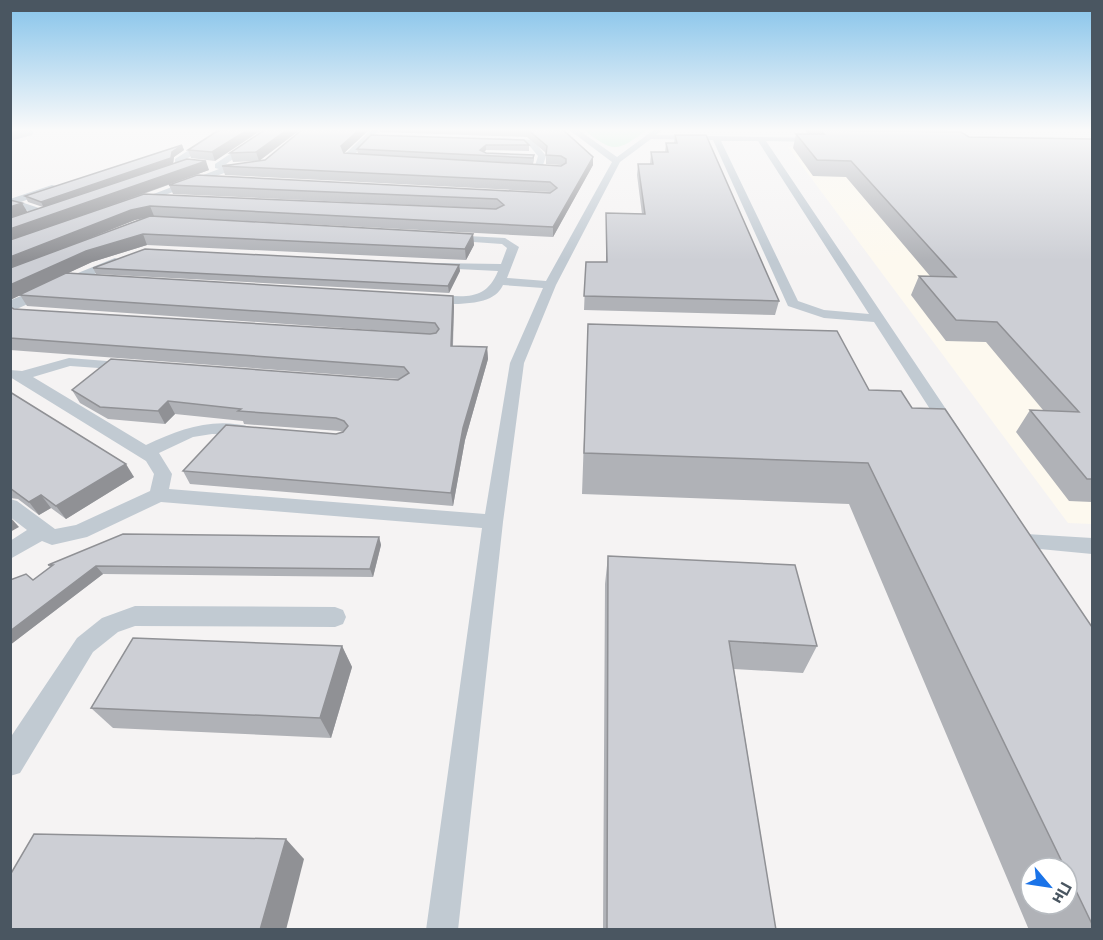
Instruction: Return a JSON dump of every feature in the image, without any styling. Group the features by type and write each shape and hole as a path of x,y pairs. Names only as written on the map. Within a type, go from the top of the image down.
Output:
{"lane":[{"path":"127,206 218,173"},
{"path":"442,930 493,522 517,363 550,285 611,173"},
{"path":"732,173 793,303 809,312 825,316 878,318"},
{"path":"782,173 962,445"},
{"path":"199,179 223,180"},
{"path":"44,213 11,202 55,187"},
{"path":"148,198 172,199"},
{"path":"33,217 55,209"},
{"path":"422,297 469,300 494,292 513,247 506,241 436,237"},
{"path":"14,310 16,303 124,257"},
{"path":"421,264 504,268"},
{"path":"71,279 106,281"},
{"path":"500,281 550,285"},
{"path":"15,374 69,363 140,367"},
{"path":"15,374 153,457 163,474 159,495"},
{"path":"145,452 189,432 212,429 259,432"},
{"path":"10,506 52,537 80,532 159,495 493,522"},
{"path":"10,551 42,531"},
{"path":"1038,561 1022,537 1092,546"},
{"path":"10,762 85,645 110,625 135,616 335,617"}],"shaded area":[{"path":"807,173 1092,173 1092,524 1068,523"}],"building":[{"path":"96,173 127,173 41,202 25,196"},
{"path":"145,173 172,173 10,229 10,218"},
{"path":"363,173 584,173 553,227 150,206 131,210 10,257 10,240 144,194 496,209 504,205 497,199 169,185 197,175 550,193 557,188 550,182"},
{"path":"639,173 723,173 779,301 584,296 586,262 607,262 606,213 645,214"},
{"path":"862,173 1092,173 1092,479 1087,479 1030,410 1079,412 997,322 956,320 919,276 956,277"},
{"path":"10,200 22,203 10,207"},
{"path":"150,216 473,234 465,249 143,234 86,251 10,285 10,268"},
{"path":"145,249 459,265 448,286 93,268"},
{"path":"66,273 453,296 451,346 487,347 463,428 451,493 183,471 226,425 336,434 343,432 348,426 344,421 336,418 238,411 241,409 168,401 158,411 100,407 72,390 111,359 398,380 409,373 404,367 10,338 10,307 430,334 436,333 439,329 435,323 19,295"},
{"path":"588,324 837,331 869,390 901,391 912,408 945,409 1092,627 1092,924 1079,897 1079,856 1059,856 868,463 584,453"},
{"path":"10,392 126,464 56,506 41,495 29,502 10,488"},
{"path":"123,534 379,537 370,569 96,566 10,631 10,580 26,574 33,580 53,565 48,565"},
{"path":"608,556 795,565 817,646 729,641 776,930 607,930"},
{"path":"133,638 342,646 320,718 91,708"},
{"path":"34,834 286,839 260,930 10,930 10,875"}]}
